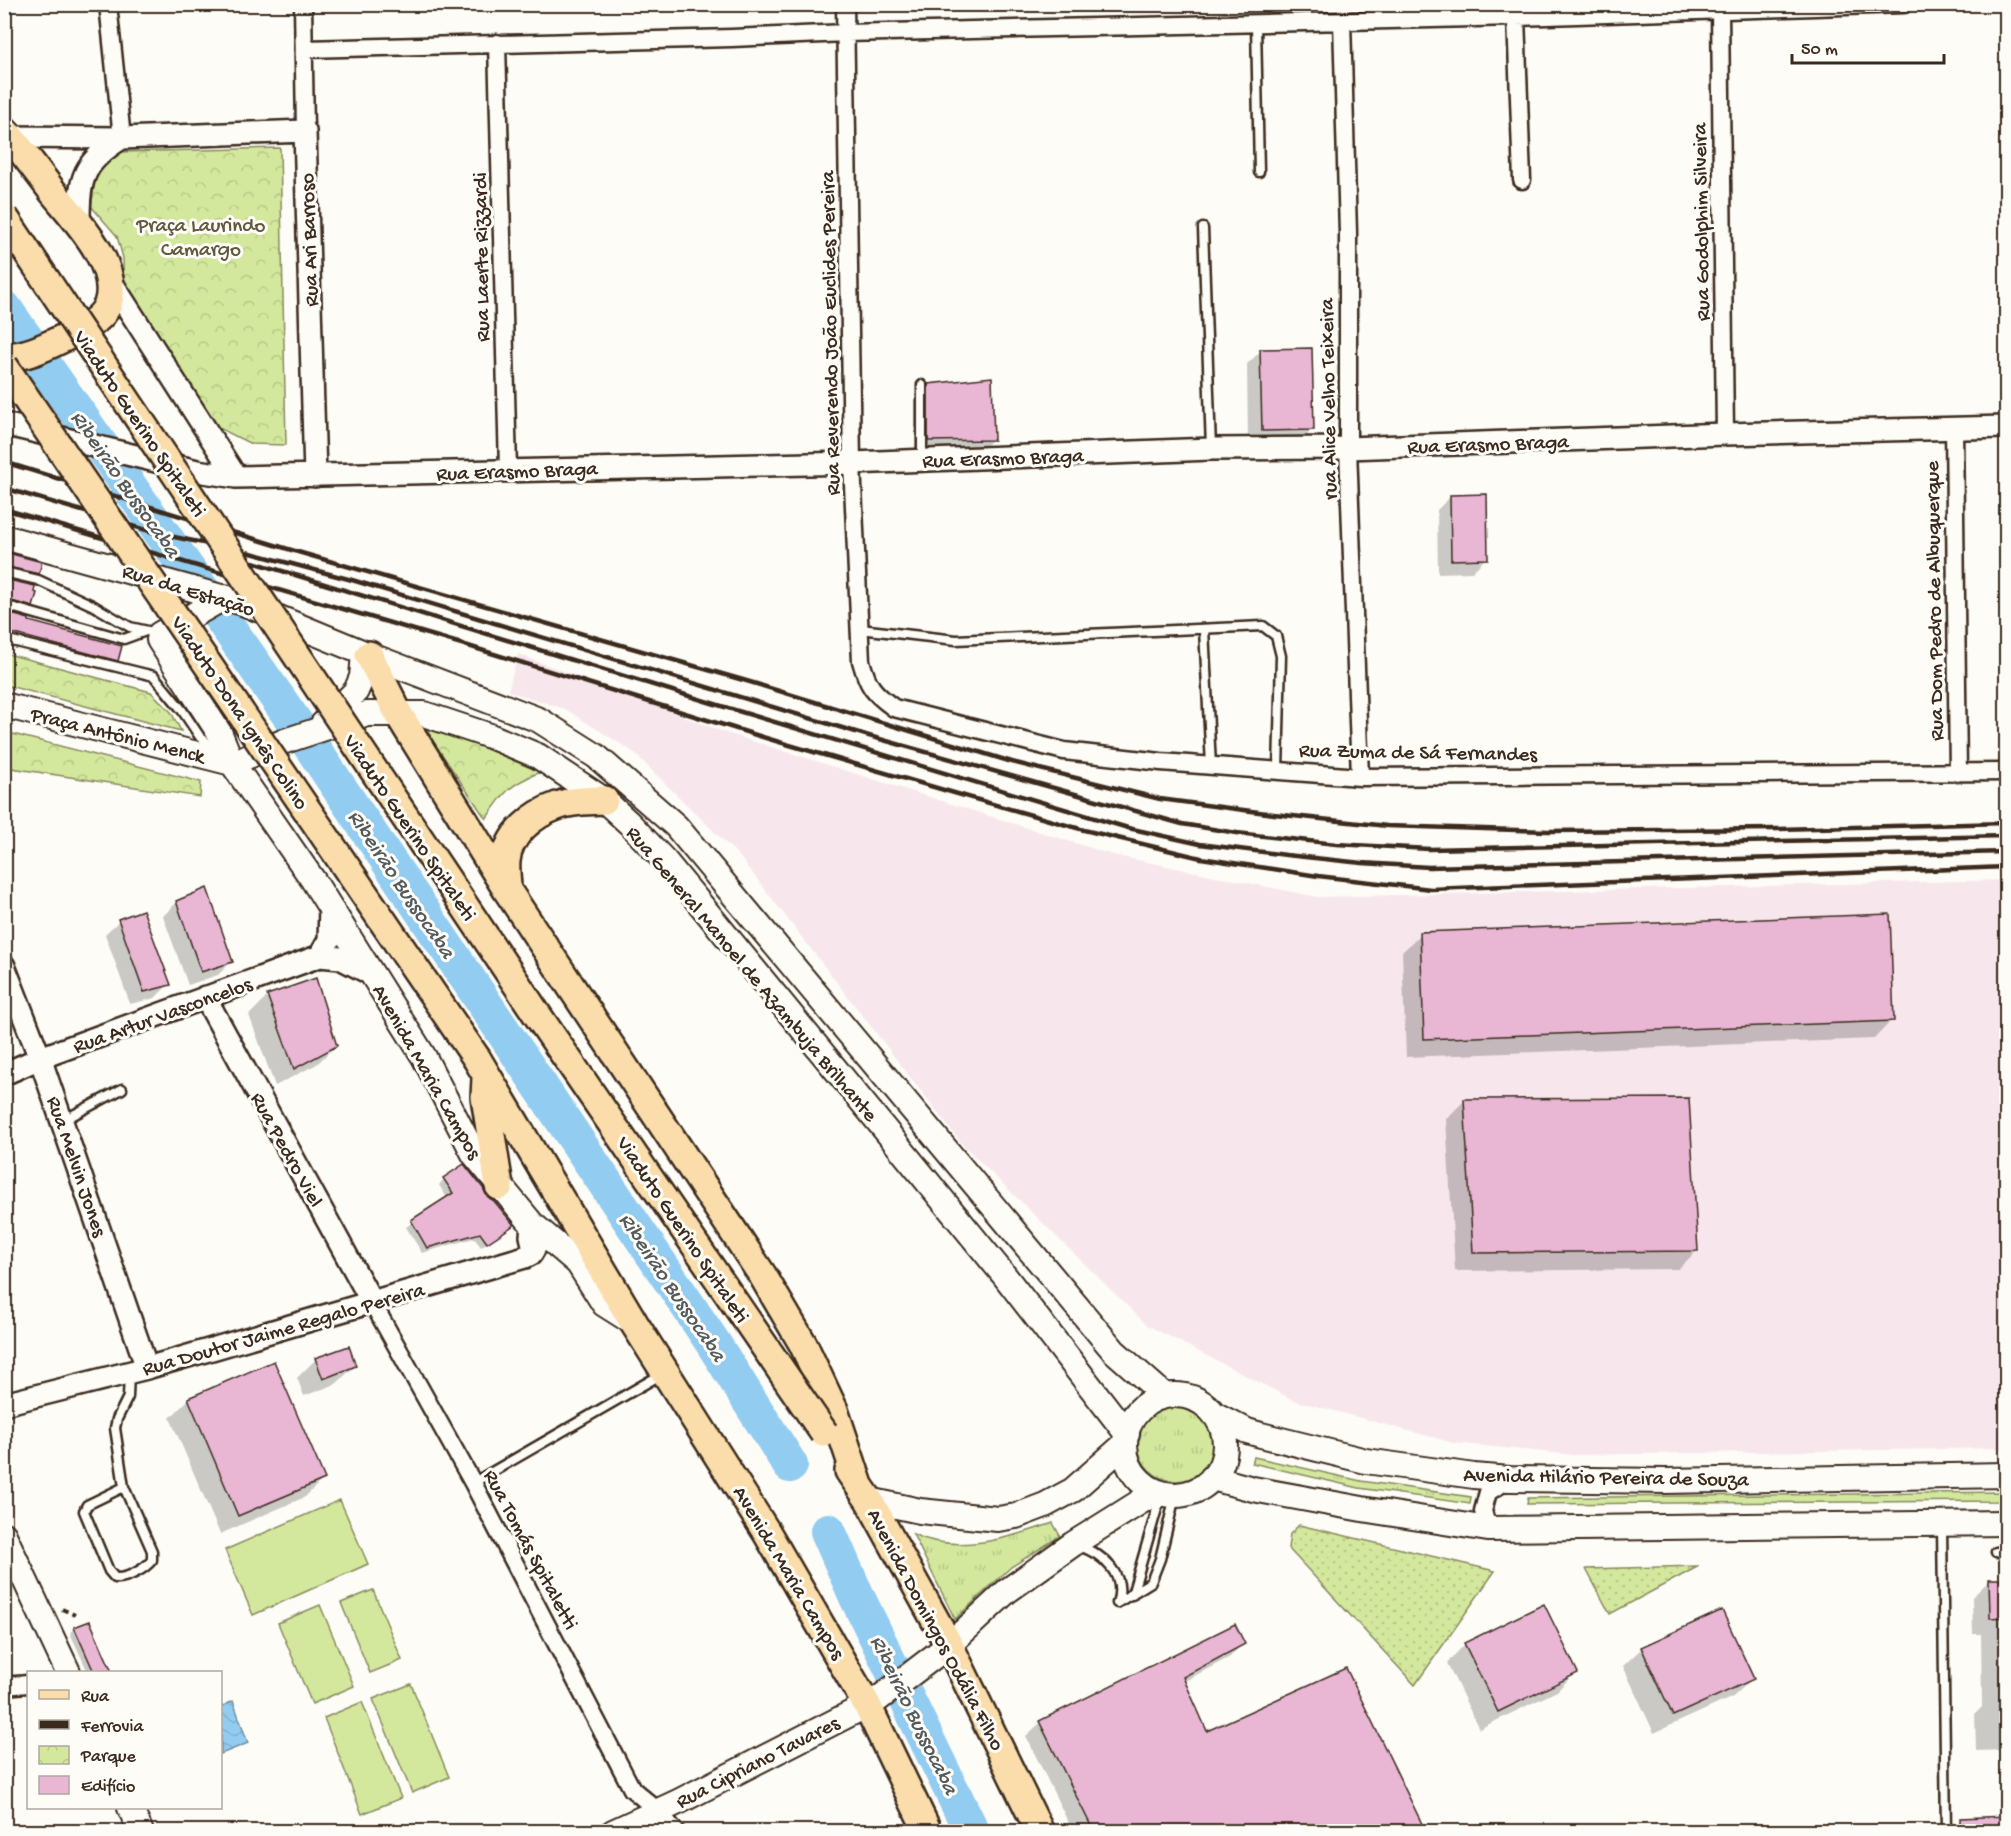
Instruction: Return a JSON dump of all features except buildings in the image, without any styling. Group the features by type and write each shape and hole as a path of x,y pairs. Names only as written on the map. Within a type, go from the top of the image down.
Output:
{"main road":[{"path":"7,134 79,221 110,280 107,306 101,316 87,327 17,357"},
{"name":"Viaduto Guerino Spitaleti","path":"4,217 536,1013 824,1433"},
{"name":"Viaduto Dona Ignês Colino","path":"17,357 482,1066"},
{"name":"Rua da Estação","path":"4,537 188,587 218,601 464,690"},
{"path":"153,633 218,601"},
{"name":"Avenida Maria Campos","path":"153,633 220,734 232,763 330,908 424,1057 474,1154 532,1224 578,1263 604,1304 634,1323"},
{"path":"367,654 398,713 507,891 763,1276 798,1335 834,1410 864,1493 920,1511 998,1519 1016,1516 1045,1505 1072,1490 1126,1439"},
{"path":"316,730 356,691 367,654"},
{"name":"Rua General Manoel de Azambuja Brilhante","path":"464,690 539,720 596,756 676,826 1114,1351 1165,1396"},
{"name":"Praça Antônio Menck","path":"4,705 232,763"},
{"name":"Rua General Manoel de Azambuja Brilhante","path":"232,763 316,730 367,714 424,714 490,736 538,756 604,800 664,861 1004,1275 1126,1439"},
{"path":"507,891 506,860 513,840 528,821 557,805 604,800"},
{"path":"482,1066 499,1186"},
{"name":"Avenida Maria Campos","path":"482,1066 634,1323 740,1487 872,1702 928,1832"},
{"path":"944,1649 1007,1591 1073,1544 1164,1494 1196,1491 1212,1478 1224,1454 1224,1440 1214,1414 1192,1398 1178,1395 1165,1396 1151,1401 1132,1421 1126,1439 1126,1456 1137,1478 1164,1494"},
{"name":"Avenida Hilário Pereira de Souza","path":"1214,1414 1261,1436 1366,1461 1510,1479 1665,1481 2007,1475"},
{"name":"Avenida Domingos Odália Filho","path":"824,1433 864,1493 1040,1832"},
{"path":"1212,1478 1253,1489 1488,1529 2004,1525"},
{"path":"4,1535 68,1671"},
{"name":"Rua Cipriano Tavares","path":"617,1831 872,1702 944,1649"},
{"path":"130,1809 141,1832"}],"street":[{"path":"108,4 122,138"},
{"name":"Rua Ari Barroso","path":"303,4 315,476"},
{"name":"Rua Reverendo João Euclides Pereira","path":"845,4 852,463 861,661"},
{"path":"305,49 1256,24 1342,21 1371,12 1516,17 1720,10 1747,7 1904,4"},
{"name":"Rua Godolphim Silveira","path":"1720,10 1725,434"},
{"path":"1516,17 1522,180"},
{"name":"rua Alice Velho Teixeira","path":"1342,21 1348,233 1348,448 1360,777"},
{"name":"Rua Laerte Rizzardi","path":"497,43 508,469"},
{"path":"7,134 122,138 305,131"},
{"path":"79,221 79,190 85,174 98,155 122,138"},
{"path":"110,280 236,477"},
{"name":"Rua Erasmo Braga","path":"4,424 197,471 236,477 508,469 852,463 1211,449 1348,448 1725,434 2007,427"},
{"name":"Rua Dom Pedro de Albuquerque","path":"1954,427 1958,773"},
{"name":"Rua Zuma de Sá Fernandes","path":"861,661 868,684 880,698 894,708 1064,751 1211,766 1360,777 2007,772"},
{"path":"330,908 329,940 320,956 340,958 373,975"},
{"name":"Rua Artur Vasconcelos","path":"4,1074 40,1058 320,956"},
{"name":"Rua Melvin Jones","path":"4,966 62,1122 138,1371"},
{"name":"Rua Pedro Viel","path":"205,997 372,1302"},
{"name":"Rua Doutor Jaime Regalo Pereira","path":"4,1404 138,1371 525,1257 534,1249 531,1236 532,1224"},
{"name":"Rua Tomás Spitaletti","path":"372,1302 473,1482 632,1789 658,1811 676,1832"},
{"path":"1488,1529 1483,1511 1488,1492 1510,1479"},
{"path":"4,1686 27,1684"}],"lane":[{"path":"1256,24 1259,172"},
{"path":"1203,228 1211,449"},
{"path":"922,385 922,460"},
{"path":"4,572 38,580 94,606 119,622 153,633"},
{"path":"4,605 124,639 153,633"},
{"path":"860,629 956,640 1263,626 1276,636 1281,656 1278,771"},
{"path":"1204,629 1211,766"},
{"path":"4,639 154,676 200,736 232,763"},
{"path":"62,1122 122,1089"},
{"path":"124,1487 87,1505 84,1511 109,1571 115,1578 122,1578 147,1566 153,1560 152,1551 124,1487 115,1428 138,1371"},
{"path":"473,1482 666,1372"},
{"path":"1132,1595 1164,1494"},
{"path":"1073,1544 1095,1552 1113,1570 1120,1595 1117,1603 1132,1595 1151,1582 1157,1568 1164,1494"},
{"path":"1942,1524 1946,1832"},
{"path":"1996,1552 2007,1551"}],"shaded area":[{"path":"518,654 727,733 1113,855 1317,897 2006,880 2006,1448 1573,1455 1454,1443 1293,1400 1147,1325 962,1144 739,856 632,751 565,709 508,691"}],"green space":[{"name":"Praça Laurindo Camargo","path":"280,148 286,445 251,444 207,422 124,290 123,258 117,236 90,205 91,186 98,168 119,152"},
{"path":"4,653 151,692 171,712 181,731 5,685"},
{"path":"424,728 443,730 540,772 508,790 486,819"},
{"path":"5,732 201,782 200,797 5,767"},
{"path":"1176,1405 1190,1408 1203,1416 1211,1429 1214,1443 1211,1457 1203,1470 1190,1478 1176,1481 1162,1478 1149,1470 1141,1457 1138,1443 1141,1429 1149,1416 1162,1408"},
{"path":"1254,1457 1361,1481 1471,1497 1470,1504 1359,1488 1252,1463"},
{"path":"2006,1492 2006,1501 1527,1504 1528,1498"},
{"path":"340,1500 368,1564 253,1615 225,1550"},
{"path":"1053,1523 1060,1536 1011,1567 955,1619 913,1534 930,1540 965,1544 1001,1539"},
{"path":"1299,1525 1495,1571 1415,1685 1288,1548 1290,1534"},
{"path":"1699,1566 1610,1614 1586,1569"},
{"path":"373,1590 402,1660 370,1673 341,1603"},
{"path":"320,1605 354,1686 312,1704 278,1623"},
{"path":"411,1684 449,1777 412,1793 373,1699"},
{"path":"362,1702 401,1798 362,1814 324,1718"}],"water":[{"path":"233,1701 248,1743 222,1754 222,1706"}],"waterway":[{"name":"Ribeirão Bussocaba","path":"4,308 307,740 713,1343 790,1465"},
{"name":"Ribeirão Bussocaba","path":"828,1531 856,1595 972,1832"}],"railway":[{"path":"4,462 298,552 750,682 1012,762 1160,799 1387,826 1548,831 1779,829 2006,823"},
{"path":"4,488 160,534 251,553 352,580 869,736 1182,824 1237,833 1336,844 1429,849 2006,836"},
{"path":"4,509 465,645 769,739 1084,830 1201,858 1318,876 1431,889 2006,867"},
{"path":"253,562 1128,828 1200,844 1362,863 1429,867 2006,852"}]}
